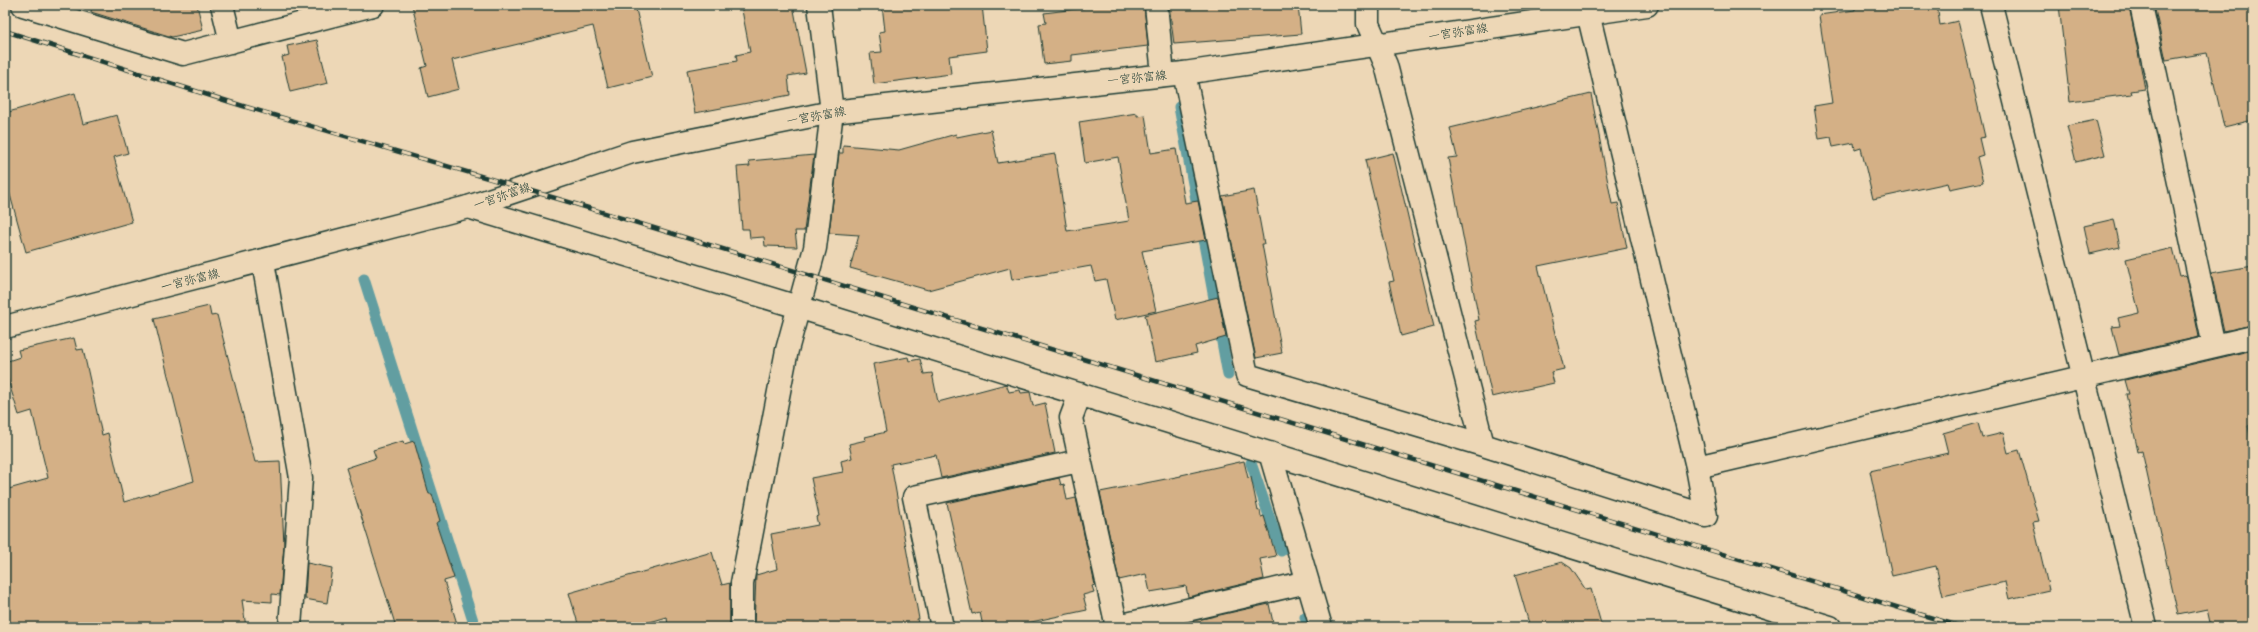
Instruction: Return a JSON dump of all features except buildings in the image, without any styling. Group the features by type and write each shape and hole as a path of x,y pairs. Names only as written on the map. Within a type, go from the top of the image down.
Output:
{"street":[{"path":"23,5 183,54 373,5"},
{"path":"222,5 231,42"},
{"path":"742,627 742,583 786,350 816,248 832,112 819,5"},
{"path":"1156,5 1247,375 1483,445 1706,516 1697,467 1588,13"},
{"path":"1368,5 1368,24 1386,64 1483,445"},
{"name":"一宮弥富線","path":"5,327 263,262 468,207 632,152 832,112 1174,74 1647,5"},
{"path":"1991,5 2146,627"},
{"path":"2141,5 2214,346"},
{"path":"468,207 798,307 1830,627"},
{"path":"263,262 301,478 290,627"},
{"path":"1697,467 2083,378 2253,337"},
{"path":"1080,394 1071,418 1079,461 1116,627 1307,582"},
{"path":"1270,453 1321,627"},
{"path":"942,627 914,497 1079,461"}],"waterway":[{"path":"1179,107 1228,375"},
{"path":"364,279 475,627"},
{"path":"1251,463 1281,551"},
{"path":"1305,617 1308,627"}],"railway":[{"path":"5,31 243,106 572,203 1962,627"}]}
